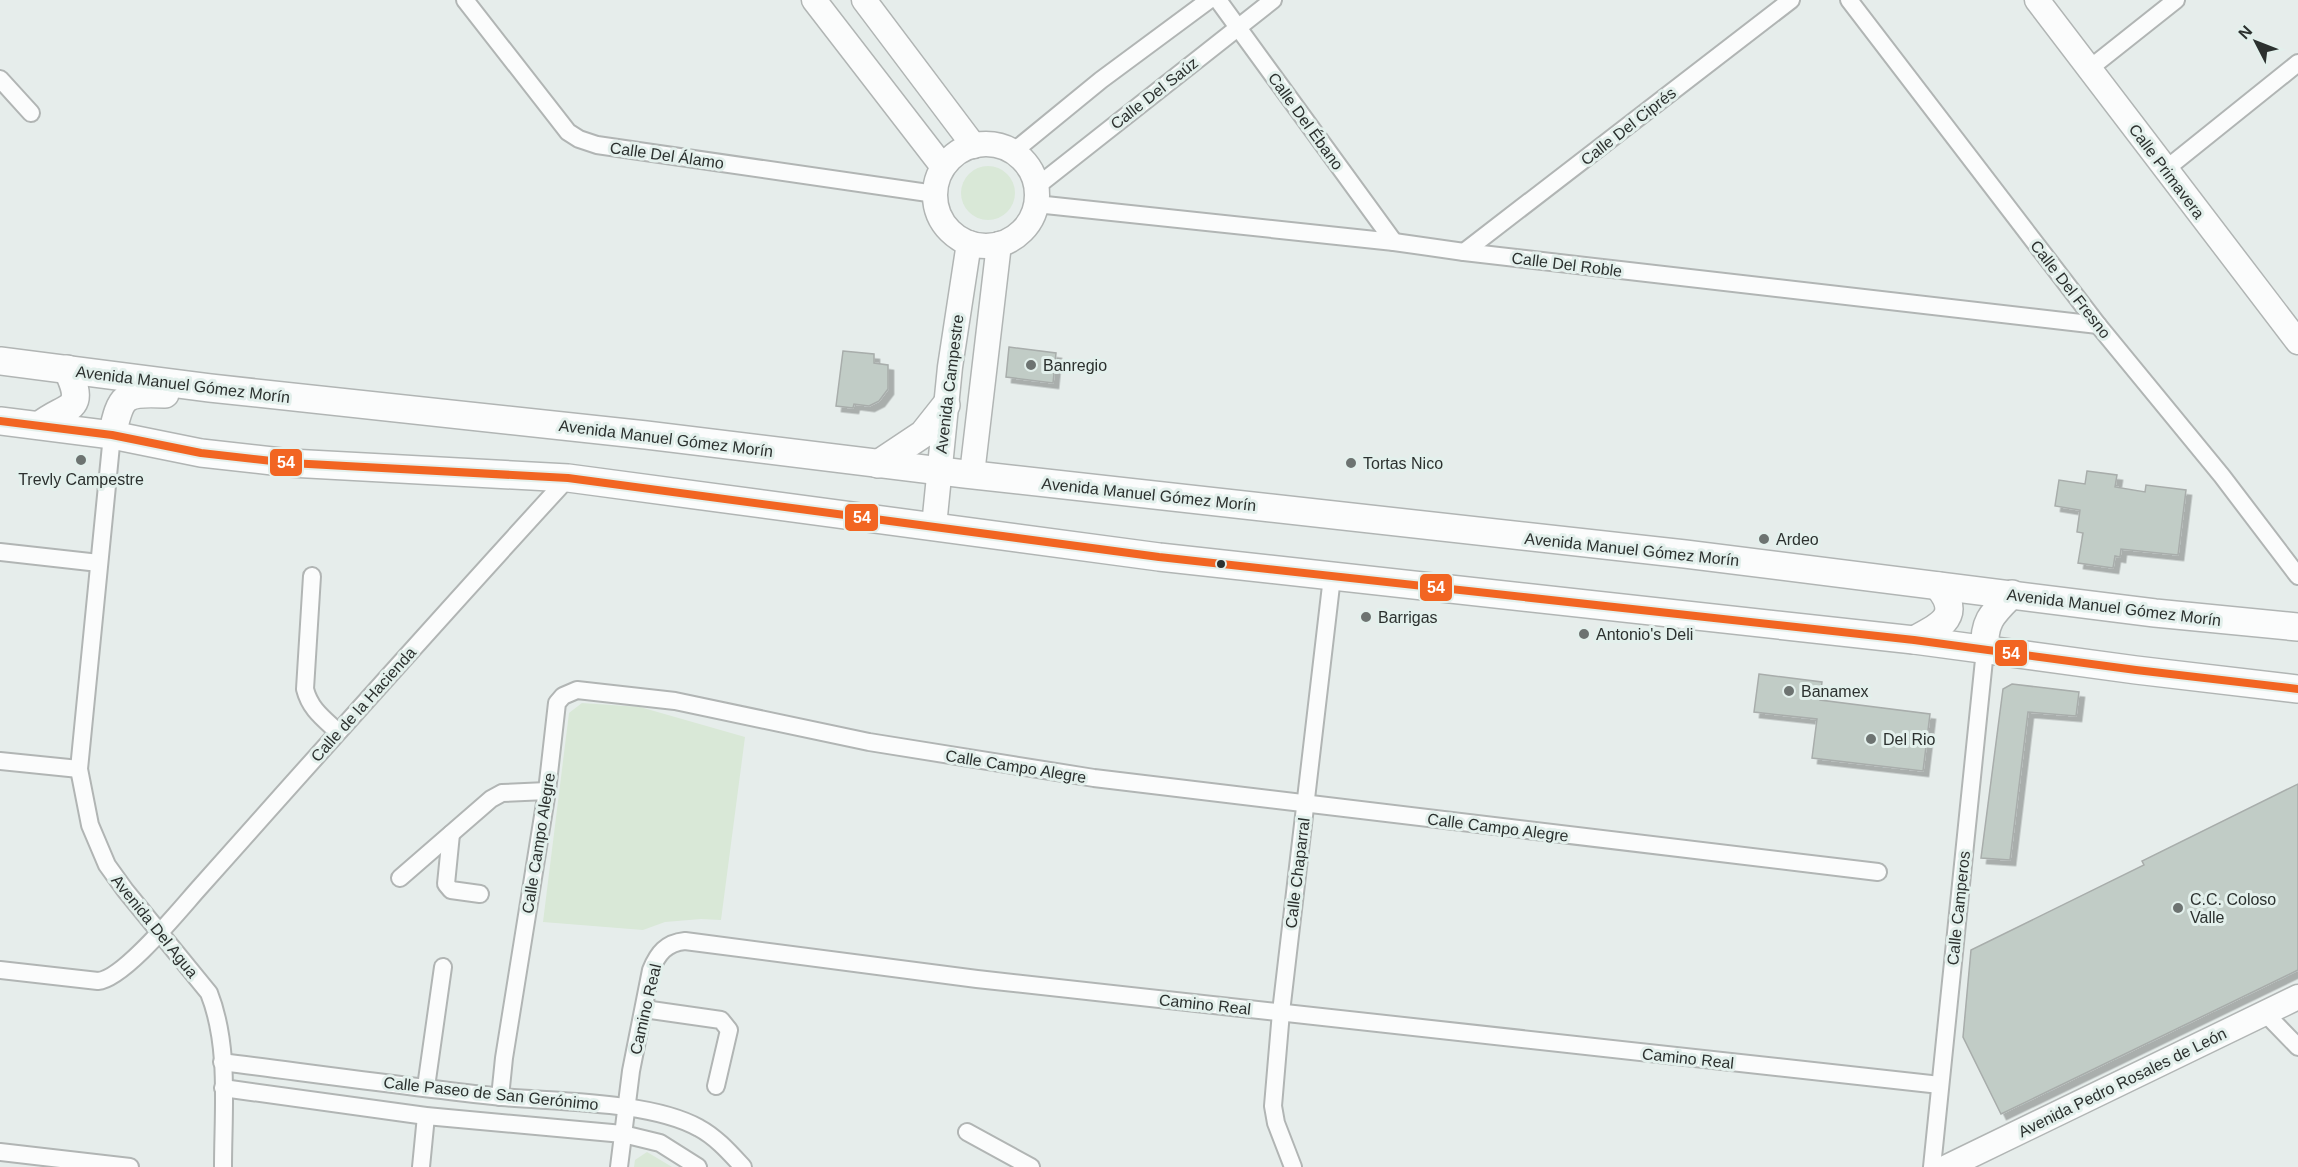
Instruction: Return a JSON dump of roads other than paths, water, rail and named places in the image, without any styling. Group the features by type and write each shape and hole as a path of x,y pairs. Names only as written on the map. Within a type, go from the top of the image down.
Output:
{"main road":[{"name":"Avenida Manuel Gómez Morín","path":"0,362 210,388 488,417 878,464 1684,554 2155,613 2298,627"},
{"path":"40,425 64,412 74,400 76,388 67,369"},
{"path":"112,435 118,408 127,398 138,393 172,395 210,388"},
{"path":"878,464 923,434 946,405"},
{"path":"0,421 112,435 201,453 290,463 568,478 1159,557 1914,640 2298,689"},
{"path":"1914,640 1931,632 1948,617 1950,611 1947,597 1938,586"},
{"path":"1985,650 1985,632 1989,619 2012,594"}],"street":[{"name":"Calle Del Álamo","path":"465,0 568,132 579,139 597,145 935,194"},
{"path":"814,0 943,167"},
{"path":"864,0 974,146"},
{"path":"1013,152 1101,80 1209,0"},
{"name":"Calle Del Ébano","path":"1218,0 1394,242"},
{"name":"Calle Del Saúz","path":"1036,195 1237,27 1273,0"},
{"name":"Calle Del Ciprés","path":"1464,252 1791,0"},
{"name":"Calle Del Fresno","path":"1849,0 2098,325 2222,476 2298,576"},
{"name":"Calle Primavera","path":"2037,0 2296,334"},
{"path":"2089,69 2176,0"},
{"path":"869,70 901,49"},
{"path":"2166,169 2298,63"},
{"path":"0,79 31,113"},
{"path":"987,144 1001,146 1013,152 1024,161 1032,173 1036,195 1031,218 1012,238 999,244 984,246 969,243 955,236 944,224 937,209 936,184 943,167 962,150 974,146 987,144"},
{"name":"Calle Del Roble","path":"1036,195 1464,252 2098,325"},
{"name":"Avenida Campestre","path":"934,526 946,405 969,243"},
{"name":"Avenida Campestre","path":"972,474 999,244"},
{"name":"Avenida Del Agua","path":"112,435 79,769 90,825 107,865 209,993 216,1011 222,1062 223,1167"},
{"name":"Calle de la Hacienda","path":"0,970 105,980 117,973 159,933 568,478"},
{"path":"0,552 99,563"},
{"path":"312,576 305,689 308,700 316,713 338,732"},
{"name":"Calle Chaparral","path":"1293,1167 1276,1124 1273,1106 1281,1012 1332,577"},
{"name":"Calle Camperos","path":"1932,1167 1985,650"},
{"name":"Calle Campo Alegre","path":"500,1096 504,1058 547,791 556,703 563,696 577,690 675,701 869,742 1094,778 1878,872"},
{"path":"0,761 79,769"},
{"path":"400,878 498,795 547,791"},
{"path":"451,834 446,884 451,890 480,894"},
{"name":"Camino Real","path":"619,1167 626,1108 651,970 657,956 673,942 685,941 977,979 1940,1085"},
{"path":"426,1087 443,967"},
{"name":"Avenida Pedro Rosales de León","path":"1947,1167 2298,997"},
{"path":"644,1009 721,1020 726,1024 729,1030 716,1086"},
{"path":"2265,1013 2298,1047"},
{"name":"Calle Paseo de San Gerónimo","path":"222,1062 500,1096 626,1108 663,1115 699,1128 728,1150 743,1167"},
{"name":"Calle Paseo de San Gerónimo","path":"223,1088 426,1116 623,1134 660,1143 698,1167"},
{"path":"421,1167 426,1116"},
{"path":"967,1132 1031,1167"},
{"path":"1,1157 130,1167"}],"place":[{"name":"Banregio","path":"1031,365"},
{"name":"Trevly Campestre","path":"81,460"},
{"name":"Tortas Nico","path":"1351,463"},
{"name":"Ardeo","path":"1764,539"},
{"name":"Barrigas","path":"1366,617"},
{"name":"Antonio's Deli","path":"1584,634"},
{"name":"Banamex","path":"1789,691"},
{"name":"Del Rio","path":"1871,739"},
{"name":"C.C. Coloso Valle","path":"2178,908"}]}
